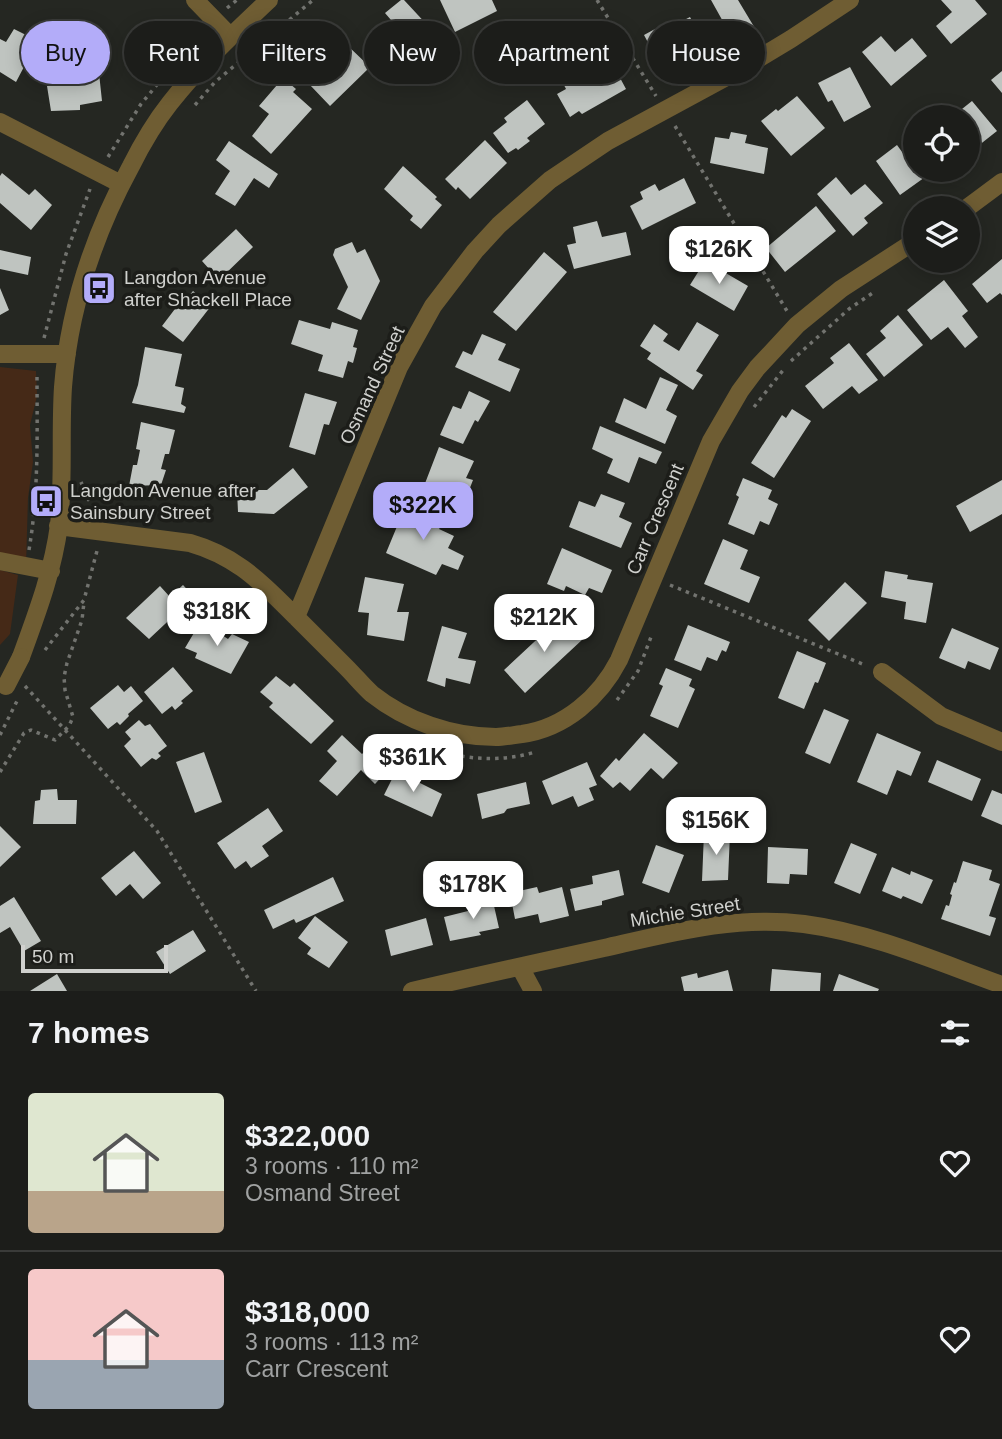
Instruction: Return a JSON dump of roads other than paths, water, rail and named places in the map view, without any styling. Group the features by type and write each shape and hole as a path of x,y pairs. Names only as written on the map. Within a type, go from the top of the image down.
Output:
{"street":[{"path":"195,0 230,36"},
{"path":"9,692 51,571 62,480 63,388 67,354 80,287 94,244 121,184 143,143 169,104 214,52 270,0"},
{"name":"Osmand Street","path":"296,617 398,367 433,306 483,242 550,180 608,141 741,69 850,0"},
{"path":"0,122 121,184"},
{"path":"980,199 1002,183"},
{"name":"Carr Crescent","path":"58,526 205,547 234,561 260,582 373,694 406,716 461,734 497,738 532,733 564,720 590,700 611,675 710,441 740,391 797,326 841,289 903,250"},
{"path":"0,354 67,354"},
{"path":"0,561 51,571"},
{"path":"882,672 941,716 1002,742"},
{"name":"Michie Street","path":"412,991 731,922 779,922 828,928 877,941 1002,985"},
{"path":"520,967 533,991"}],"place":[{"name":"Langdon Avenue after Shackell Place","path":"99,288"},
{"name":"Langdon Avenue after Sainsbury Street","path":"46,501"}]}
